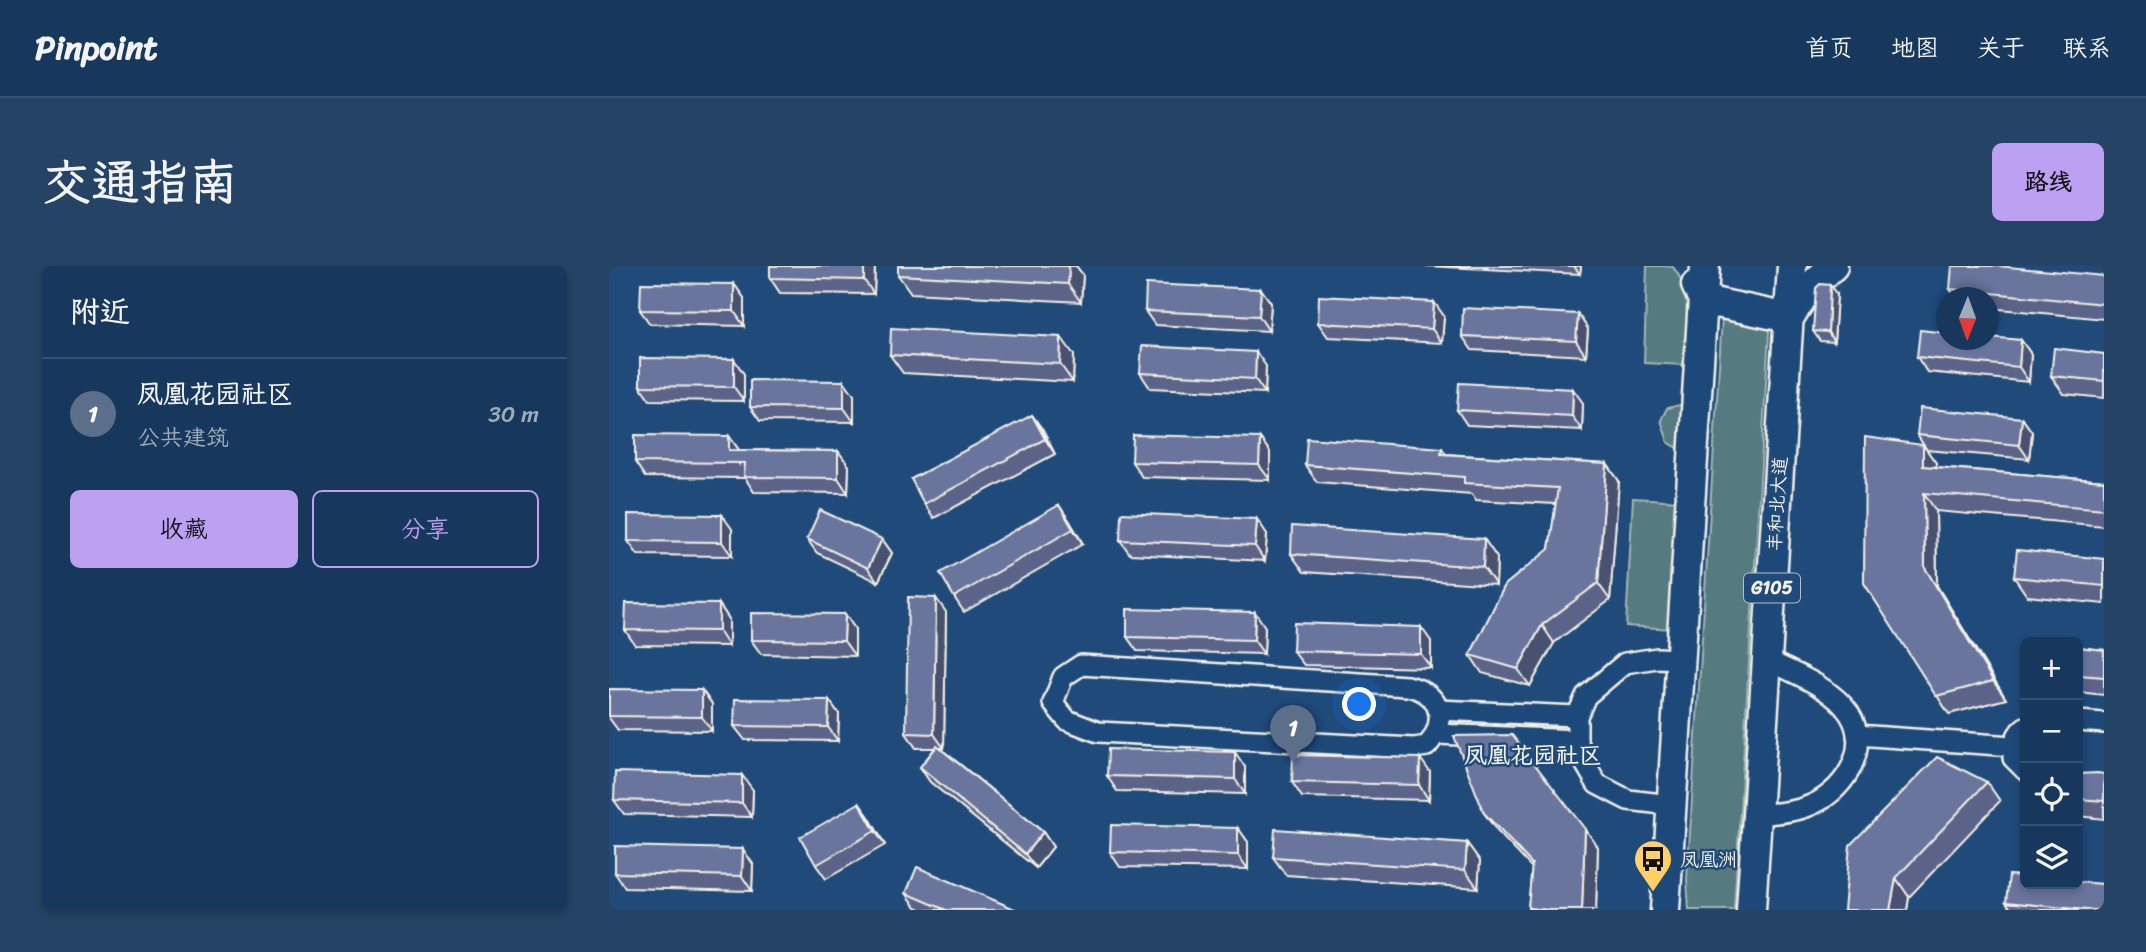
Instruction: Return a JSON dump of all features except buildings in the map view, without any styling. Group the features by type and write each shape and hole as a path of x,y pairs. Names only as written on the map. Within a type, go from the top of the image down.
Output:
{"highway":[{"path":"1689,266 1703,300"},
{"path":"1668,910 1671,805 1705,266"},
{"name":"丰和北大道","path":"1751,910 1792,266"},
{"path":"1703,300 1789,318 1808,289 1833,266"}],"street":[{"path":"1671,805 1628,800 1597,785 1582,758 1577,740 1577,716 1586,696 1625,663 1657,658 1681,659"},
{"path":"1757,815 1805,808 1829,796 1845,778 1858,742 1849,714 1834,697 1767,660"},
{"path":"1081,665 1407,687 1422,689 1434,699 1438,710 1437,734 1427,746 1414,748 1098,732 1067,720 1053,704 1063,677 1081,665"},
{"path":"1438,710 1577,716"},
{"path":"2083,721 2104,723"},
{"path":"1858,742 2017,758 2020,731"},
{"path":"1437,734 1577,740"}],"green space":[{"path":"1647,266 1672,266 1684,287 1687,313 1685,365 1644,363"},
{"path":"1770,316 1734,910 1689,910 1687,880 1722,318"},
{"path":"1684,404 1683,451 1668,442 1661,420 1667,408"},
{"path":"1633,498 1680,501 1672,629 1626,626"}],"place":[{"name":"凤凰花园社区","path":"1293,763"},
{"name":"凤凰洲","path":"1653,893"}],"district":[{"name":"凤凰花园社区","path":"1533,755"}]}
